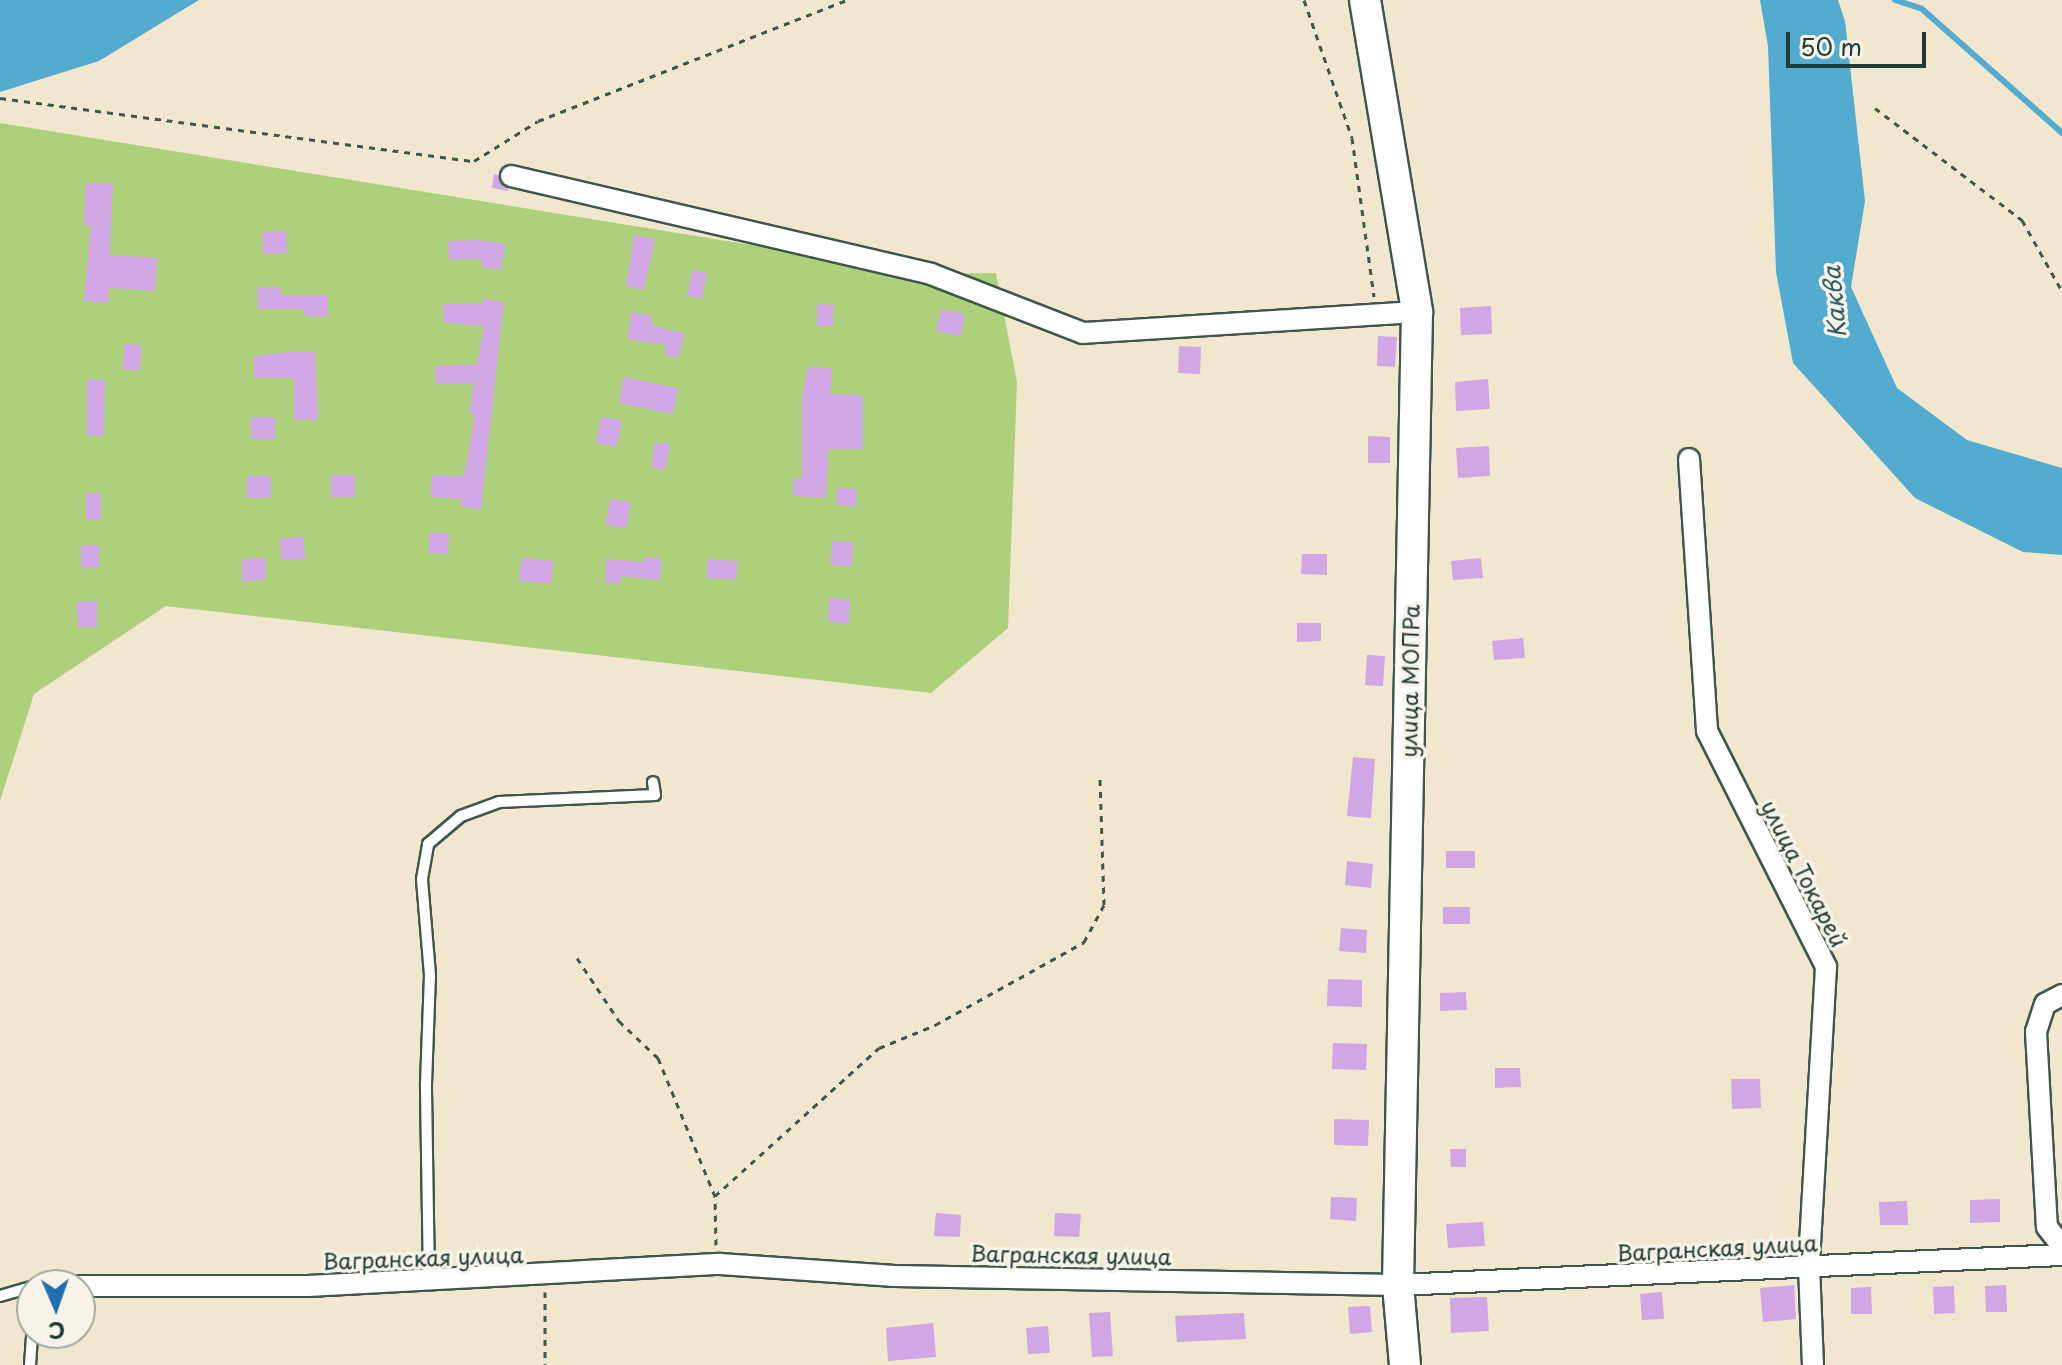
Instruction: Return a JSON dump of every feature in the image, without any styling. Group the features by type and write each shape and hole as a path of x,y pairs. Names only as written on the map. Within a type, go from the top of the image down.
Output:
{"main road":[{"name":"улица МОПРа","path":"1365,0 1417,312 1398,1285 1405,1365"}],"street":[{"path":"511,176 931,274 1083,333 1417,312"},
{"name":"улица Токарей","path":"1689,459 1707,731 1826,967 1809,1266 1813,1365"},
{"path":"2062,995 2045,1004 2036,1032 2047,1227 2062,1246"},
{"name":"Вагранская улица","path":"96,1286 429,1281 720,1264 895,1276 1398,1285 2062,1255"}],"lane":[{"path":"429,1281 426,1084 430,975 422,879 428,844 461,816 499,802 655,795 653,782"}],"path":[{"path":"0,98 474,161 538,121 847,0"},
{"path":"1304,0 1352,138 1369,286 1383,314"},
{"path":"1875,108 2022,220 2062,291"},
{"path":"715,1196 879,1048 935,1025 1084,942 1104,905 1100,779"},
{"path":"577,958 619,1021 658,1058 715,1196 712,1222 720,1264"},
{"path":"545,1276 545,1365"}],"green space":[{"path":"0,123 930,274 996,273 1017,382 1008,628 931,693 166,606 34,694 0,801"}],"water":[{"path":"0,0 199,0 99,61 0,92"},
{"name":"Каква","path":"1760,0 1838,0 1845,21 1865,201 1851,287 1897,388 1967,440 2062,468 2062,555 2023,552 1915,498 1793,363 1776,272 1768,46"}],"building":[{"path":"494,174 498,175 509,191 492,188"},
{"path":"86,183 113,183 110,255 157,258 155,291 109,288 108,303 84,301 91,225 84,225"},
{"path":"287,231 287,253 263,254 263,232"},
{"path":"634,235 655,239 644,290 626,286"},
{"path":"481,240 506,244 501,270 481,267 482,259 449,260 448,241"},
{"path":"692,270 707,273 702,299 687,296"},
{"path":"257,287 281,287 281,295 328,295 328,317 305,316 304,309 258,309"},
{"path":"483,298 504,302 481,510 461,506 462,499 431,497 432,475 464,476 475,415 469,414 474,383 436,384 435,366 477,364 484,326 444,323 443,304 483,303"},
{"path":"817,304 834,305 833,326 817,326"},
{"path":"1491,306 1492,334 1461,335 1460,308"},
{"path":"941,309 965,314 961,336 936,331"},
{"path":"632,312 652,316 651,326 684,333 679,358 664,355 666,345 627,339"},
{"path":"1378,336 1397,337 1395,367 1377,366"},
{"path":"124,344 141,345 140,370 123,370"},
{"path":"1179,346 1201,347 1200,374 1178,373"},
{"path":"315,352 318,420 294,420 294,378 254,378 254,356"},
{"path":"808,367 832,368 831,394 863,395 863,449 828,449 826,498 793,496 793,478 802,479 802,397"},
{"path":"624,377 678,388 673,414 619,403"},
{"path":"87,379 105,380 104,436 87,436"},
{"path":"1488,379 1490,409 1456,411 1455,382"},
{"path":"251,417 275,417 275,439 251,439"},
{"path":"601,417 622,420 617,447 596,443"},
{"path":"1368,436 1390,437 1390,463 1368,463"},
{"path":"655,442 670,444 665,470 651,467"},
{"path":"1489,446 1490,476 1458,478 1456,448"},
{"path":"331,475 355,475 355,497 331,497"},
{"path":"247,476 271,476 271,498 247,498"},
{"path":"837,488 857,489 856,506 836,505"},
{"path":"86,493 101,493 101,520 86,520"},
{"path":"610,499 631,502 626,529 606,525"},
{"path":"430,532 449,533 448,554 428,553"},
{"path":"304,537 305,559 281,560 280,538"},
{"path":"832,541 853,542 852,566 831,565"},
{"path":"81,545 99,545 99,567 81,568"},
{"path":"1302,554 1327,554 1327,575 1301,574"},
{"path":"645,557 662,559 660,580 621,576 621,584 605,583 606,559 644,562"},
{"path":"266,558 266,580 242,581 242,559"},
{"path":"522,558 554,561 551,584 519,581"},
{"path":"1481,558 1483,578 1453,580 1451,561"},
{"path":"708,559 738,561 736,580 706,578"},
{"path":"829,598 850,600 849,624 828,622"},
{"path":"97,601 97,627 78,627 77,602"},
{"path":"1297,623 1321,623 1321,641 1297,642"},
{"path":"1523,638 1525,658 1494,660 1492,641"},
{"path":"1367,655 1385,656 1383,686 1365,685"},
{"path":"1353,757 1375,759 1371,818 1347,816"},
{"path":"1446,851 1475,851 1475,868 1446,868"},
{"path":"1347,861 1373,864 1371,888 1345,885"},
{"path":"1443,907 1470,907 1470,924 1443,924"},
{"path":"1341,928 1367,930 1366,953 1339,951"},
{"path":"1328,979 1362,980 1362,1007 1327,1006"},
{"path":"1466,992 1467,1010 1440,1011 1440,993"},
{"path":"1333,1043 1367,1044 1366,1070 1332,1069"},
{"path":"1495,1068 1520,1068 1521,1087 1495,1088"},
{"path":"1731,1079 1760,1079 1761,1108 1732,1109"},
{"path":"1334,1119 1369,1120 1368,1146 1334,1145"},
{"path":"1450,1149 1466,1149 1466,1167 1451,1167"},
{"path":"1331,1197 1357,1198 1356,1221 1330,1219"},
{"path":"2000,1199 2000,1222 1970,1223 1970,1200"},
{"path":"1907,1201 1908,1225 1880,1225 1879,1202"},
{"path":"936,1213 961,1215 960,1237 934,1236"},
{"path":"1055,1213 1081,1214 1079,1237 1054,1236"},
{"path":"1483,1222 1485,1246 1448,1248 1446,1224"},
{"path":"1794,1285 1796,1319 1763,1322 1760,1288"},
{"path":"2006,1285 2007,1312 1986,1312 1985,1286"},
{"path":"1954,1286 1955,1313 1934,1314 1933,1287"},
{"path":"1871,1287 1872,1314 1851,1314 1851,1288"},
{"path":"1662,1292 1664,1319 1642,1320 1640,1294"},
{"path":"1487,1297 1489,1331 1451,1333 1450,1298"},
{"path":"1370,1306 1372,1332 1350,1334 1348,1307"},
{"path":"1110,1312 1113,1356 1092,1357 1089,1313"},
{"path":"1244,1313 1246,1339 1177,1342 1175,1316"},
{"path":"933,1323 936,1357 888,1361 886,1328"},
{"path":"1048,1326 1050,1353 1028,1354 1026,1328"}],"waterway":[{"path":"1895,0 1922,9 2062,133"}]}
